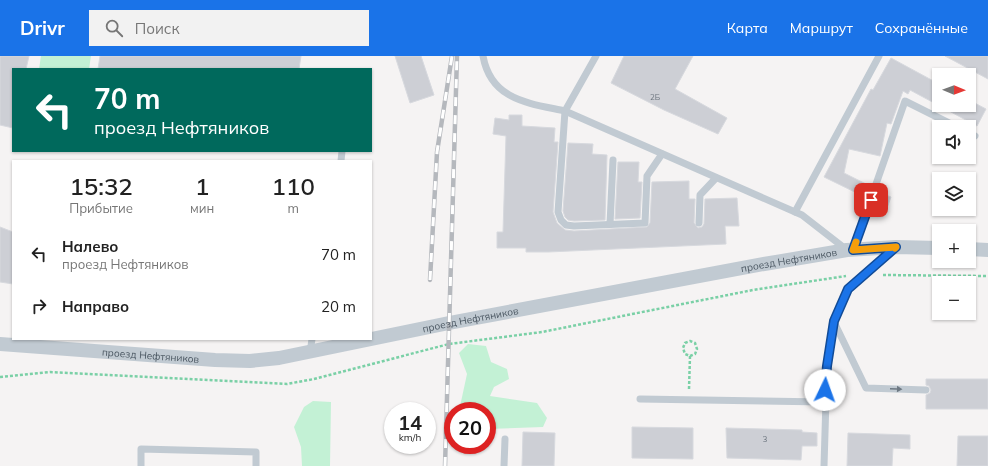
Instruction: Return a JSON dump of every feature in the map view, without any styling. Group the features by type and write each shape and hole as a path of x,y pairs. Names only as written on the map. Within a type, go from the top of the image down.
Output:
{"street":[{"name":"проезд Нефтяников","path":"372,336 449,323 764,264 850,250 896,247 932,248"},
{"path":"976,249 988,250"},
{"name":"проезд Нефтяников","path":"0,344 215,360 250,361 311,346 347,340"}],"lane":[{"path":"483,56 486,70 494,82 507,95 528,103 565,111 802,215 850,250 905,101 943,120"},
{"path":"596,56 565,111 558,212 561,220 566,225 645,223 647,176 662,154"},
{"path":"795,212 879,56"},
{"path":"610,224 613,160"},
{"path":"699,223 700,195 716,178"},
{"path":"824,466 827,366 834,321 848,289 896,247"},
{"path":"834,321 866,388 926,390"},
{"path":"640,399 825,402"},
{"path":"504,466 505,439"},
{"path":"141,466 141,449 256,452 256,466"}],"path":[{"path":"0,377 50,372 287,384 314,379 449,344 542,332 753,290 819,279 865,274 988,276"},
{"path":"690,341 696,343 698,349 695,354 690,356 685,354 683,348 685,343 690,341"},
{"path":"689,400 690,356"}],"green space":[{"path":"41,56 91,56 89,68 39,68"},
{"path":"468,344 486,346 491,362 507,369 509,379 494,387 490,396 537,403 547,418 543,427 496,429 496,402 461,402 467,374 459,353"},
{"path":"313,401 331,402 330,466 302,466 301,447 294,427 304,407"}],"building":[{"path":"0,56 29,56 26,68 12,68 12,128 0,125"},
{"path":"100,56 301,56 299,68 98,68"},
{"path":"395,56 421,56 434,95 410,103"},
{"path":"624,56 693,56 675,89 727,118 718,134 664,110 611,83"},
{"path":"945,56 988,56 988,79 976,73 976,68 967,68"},
{"path":"891,58 932,80 932,102 910,90 908,94 903,91 891,124 887,123 880,156 849,149 844,173 870,186 865,197 824,177 871,89 873,90"},
{"path":"976,104 986,109 977,126 976,120 966,120 951,112 976,112"},
{"path":"509,115 522,115 522,126 555,128 554,142 558,142 553,212 557,223 565,230 574,231 647,227 650,223 652,182 689,181 689,199 695,199 694,223 698,228 702,227 704,224 705,199 737,198 739,226 725,226 726,244 548,252 526,252 526,248 497,248 497,232 503,232 506,136 493,134 495,118 509,120"},
{"path":"568,143 593,144 592,154 607,155 605,220 574,221 568,220 565,217 563,211"},
{"path":"618,162 639,162 638,182 642,182 640,218 615,219"},
{"path":"880,193 891,197 887,208 876,205"},
{"path":"0,227 12,232 12,284 0,282"},
{"path":"926,379 988,379 988,409 926,409 926,395 930,393 931,390 929,386 926,385"},
{"path":"632,427 693,428 693,459 632,458"},
{"path":"726,428 802,430 802,432 817,433 817,446 802,446 801,460 727,458"},
{"path":"523,432 555,433 554,466 522,466"},
{"path":"848,433 910,435 910,449 893,448 892,466 847,466"},
{"path":"958,436 988,436 988,466 957,466"}],"railway":[{"path":"430,280 437,152 452,56"},
{"path":"445,466 457,56"}],"slow traffic":[{"path":"856,242 853,250 896,247 895,248"}],"route":[{"path":"825,390 834,321 848,289 896,247 853,250 871,200"}]}
